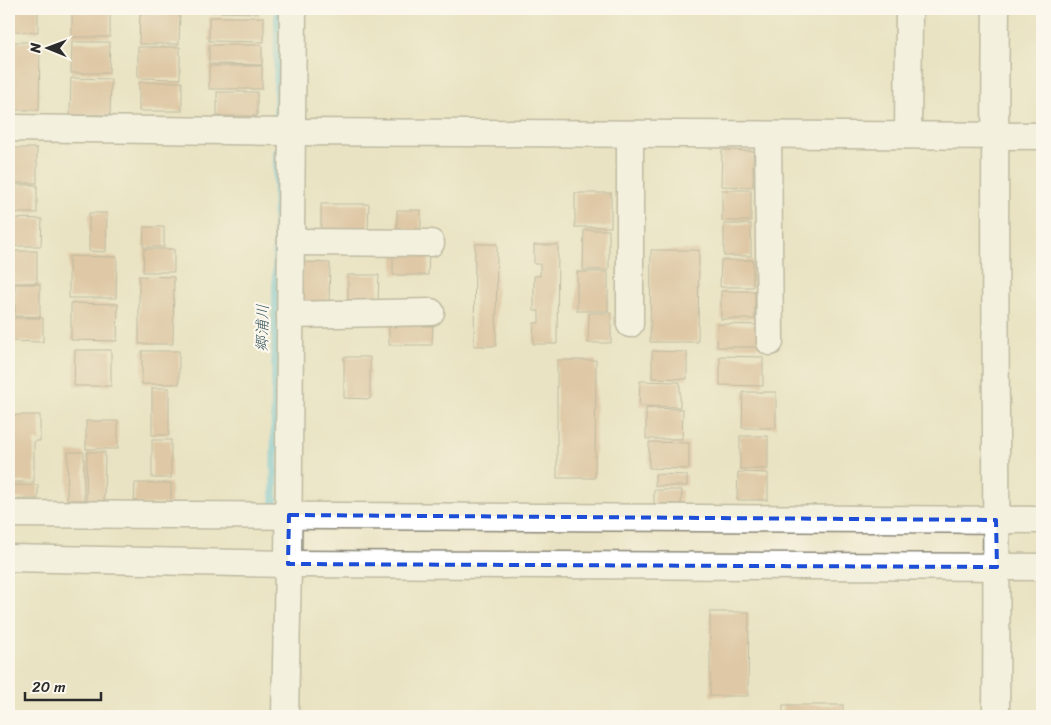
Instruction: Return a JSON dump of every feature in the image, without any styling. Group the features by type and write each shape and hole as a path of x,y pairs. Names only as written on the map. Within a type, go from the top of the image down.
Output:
{"street":[{"path":"285,716 289,515 293,9"},
{"path":"908,136 909,9"},
{"path":"996,9 994,136 997,567 996,716"},
{"path":"9,128 291,132 1042,136"},
{"path":"630,134 630,324"},
{"path":"768,135 770,342"},
{"path":"291,242 431,243"},
{"path":"290,315 431,312"},
{"path":"9,514 1042,520"},
{"path":"9,558 288,564 1042,567"}],"highlighted area":[{"path":"289,515 996,520 997,567 288,564"}],"building":[{"path":"9,9 38,9 38,32 9,31"},
{"path":"72,9 110,9 110,37 72,37"},
{"path":"213,9 259,9 259,13 212,12"},
{"path":"140,14 180,14 179,44 139,44"},
{"path":"209,17 264,17 264,42 209,41"},
{"path":"9,42 40,42 39,110 9,110"},
{"path":"72,42 110,42 109,73 71,73"},
{"path":"209,45 262,45 262,65 209,64"},
{"path":"138,47 180,47 180,79 138,78"},
{"path":"209,66 262,66 262,89 209,89"},
{"path":"71,78 111,79 110,115 70,115"},
{"path":"139,82 182,82 182,111 139,111"},
{"path":"217,92 257,92 257,116 217,116"},
{"path":"9,148 37,148 37,183 9,183"},
{"path":"722,150 753,151 753,187 721,186"},
{"path":"10,185 37,185 37,213 10,213"},
{"path":"722,190 751,190 751,221 722,221"},
{"path":"575,193 611,193 611,227 575,227"},
{"path":"321,204 369,204 368,230 321,230"},
{"path":"397,210 421,210 421,234 397,234"},
{"path":"89,213 107,213 106,252 89,251"},
{"path":"9,218 42,219 41,246 9,246"},
{"path":"724,224 751,224 751,256 724,256"},
{"path":"144,227 164,227 164,247 143,247"},
{"path":"584,230 609,230 609,270 583,270"},
{"path":"475,244 497,244 496,346 474,346"},
{"path":"534,245 558,245 557,344 533,344 534,323 539,323 539,311 534,311 534,276 540,276 540,264 534,264"},
{"path":"144,249 174,249 174,272 143,272"},
{"path":"393,250 429,251 428,275 393,275"},
{"path":"651,250 699,250 698,342 650,342"},
{"path":"9,251 37,251 37,283 9,283"},
{"path":"69,256 117,257 116,298 69,298"},
{"path":"721,260 753,260 753,287 720,287"},
{"path":"302,262 330,263 329,303 302,302"},
{"path":"577,272 608,272 608,311 577,311"},
{"path":"348,275 379,275 378,302 348,302"},
{"path":"139,276 174,277 173,344 139,344"},
{"path":"15,284 40,284 40,317 15,316"},
{"path":"721,291 755,291 755,319 721,319"},
{"path":"71,303 118,304 117,341 71,340"},
{"path":"589,313 611,313 611,343 588,343"},
{"path":"9,318 43,318 43,342 9,341"},
{"path":"389,319 433,320 432,345 389,345"},
{"path":"718,324 760,325 760,347 717,347"},
{"path":"75,350 111,350 111,386 74,386"},
{"path":"142,351 179,351 179,384 142,384"},
{"path":"652,351 687,352 687,379 652,378"},
{"path":"720,356 763,357 763,386 720,385"},
{"path":"344,357 370,357 370,399 344,398"},
{"path":"557,360 596,360 595,478 557,478"},
{"path":"640,381 680,382 680,407 639,406"},
{"path":"152,388 169,388 169,435 152,435"},
{"path":"743,392 776,392 776,428 742,428"},
{"path":"646,408 683,409 682,439 646,439"},
{"path":"9,415 40,415 40,441 34,441 34,482 9,482"},
{"path":"86,421 118,421 118,449 86,449"},
{"path":"740,436 768,436 768,469 740,469"},
{"path":"152,440 171,440 171,478 152,478"},
{"path":"649,442 689,443 689,469 649,468"},
{"path":"68,452 84,452 84,500 67,500"},
{"path":"87,452 105,452 104,501 86,501"},
{"path":"738,472 768,473 768,500 737,500"},
{"path":"655,474 687,475 687,486 655,486"},
{"path":"135,483 171,483 171,504 134,504"},
{"path":"9,485 38,485 38,499 9,499"},
{"path":"654,490 682,490 681,504 654,504"},
{"path":"710,612 749,612 748,696 710,696"},
{"path":"783,705 843,705 843,716 783,716"}],"waterway":[{"name":"郷浦川","path":"277,118 278,9"},
{"name":"郷浦川","path":"274,503 277,152"}]}
